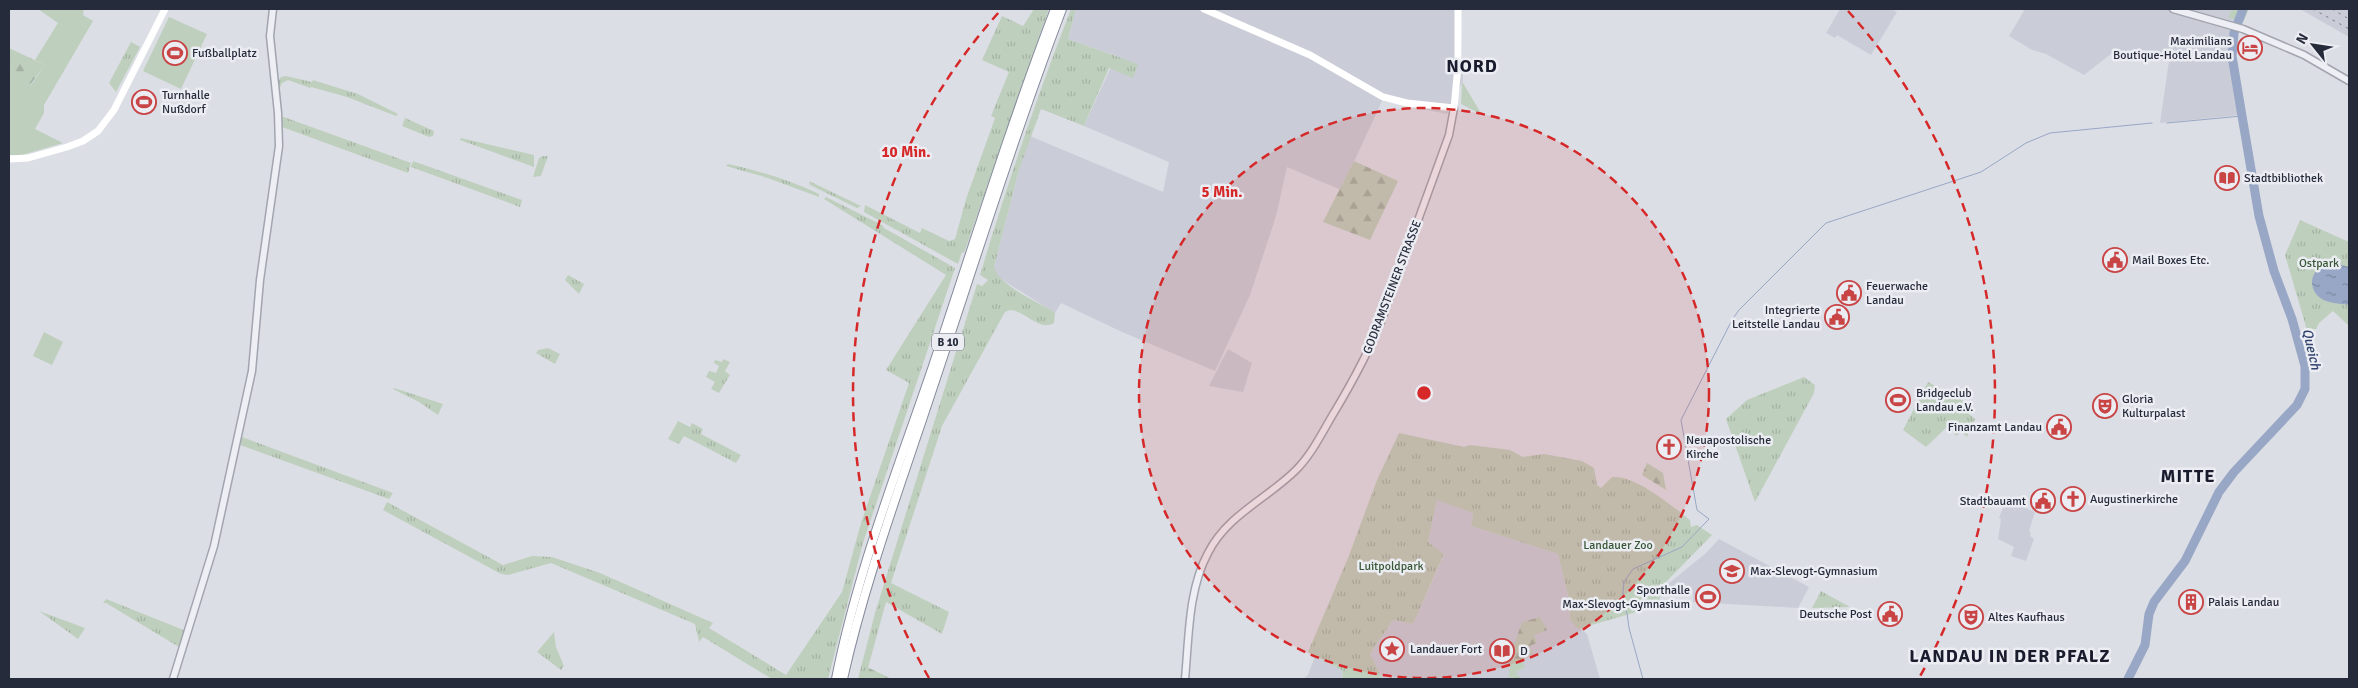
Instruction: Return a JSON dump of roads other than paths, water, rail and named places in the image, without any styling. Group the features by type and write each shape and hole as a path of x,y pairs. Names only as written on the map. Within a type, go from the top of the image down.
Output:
{"highway":[{"name":"B 10","path":"836,679 851,616 872,546 1025,90 1055,9"},
{"name":"B 10","path":"844,679 864,598 886,527 1031,95 1062,9"}],"main road":[{"path":"9,159 22,159 76,143 98,131 114,110 165,9"},
{"path":"1204,9 1305,53 1383,96 1408,103 1454,108 1458,66 1458,9"}],"street":[{"path":"173,679 216,539 251,377 261,271 277,168 279,130 270,36 273,9"},
{"path":"2173,9 2243,29 2307,57 2349,81"},
{"name":"GODRAMSTEINER STRASSE","path":"1185,679 1194,598 1204,559 1229,523 1285,481 1302,463 1346,392 1372,344 1384,314 1449,135 1454,108"}],"water":[{"path":"2331,262 2349,267 2349,305 2326,301 2315,292 2312,281 2313,276 2320,267"}],"waterway":[{"name":"Queich","path":"2128,679 2145,645 2149,614 2154,602 2185,561 2219,492 2234,472 2297,405 2305,389 2305,366 2292,319 2274,271 2259,216 2232,56 2234,33 2243,9"},
{"path":"2167,123 2242,116"},
{"path":"1734,317 1826,223 1981,172 2026,143 2050,133 2152,123"},
{"path":"1643,679 1629,628 1627,613 1622,602 1624,582 1633,569 1682,547 1709,519 1697,510 1681,420 1731,322"}],"railway":[{"path":"2313,9 2349,29"},
{"path":"2332,9 2349,19"}],"place":[{"name":"Maximilians Boutique-Hotel Landau","path":"2250,48"},
{"name":"Fußballplatz","path":"175,53"},
{"name":"Turnhalle Nußdorf","path":"144,102"},
{"name":"Stadtbibliothek","path":"2227,178"},
{"name":"Mail Boxes Etc.","path":"2115,260"},
{"name":"Feuerwache Landau","path":"1849,293"},
{"name":"Integrierte Leitstelle Landau","path":"1837,317"},
{"name":"Bridgeclub Landau e.V.","path":"1898,400"},
{"name":"Gloria Kulturpalast","path":"2105,406"},
{"name":"Finanzamt Landau","path":"2059,427"},
{"name":"Neuapostolische Kirche","path":"1669,447"},
{"name":"Augustinerkirche","path":"2073,499"},
{"name":"Stadtbauamt","path":"2043,501"},
{"name":"Max-Slevogt-Gymnasium","path":"1732,571"},
{"name":"Sporthalle Max-Slevogt-Gymnasium","path":"1708,597"},
{"name":"Palais Landau","path":"2191,602"},
{"name":"Deutsche Post","path":"1890,614"},
{"name":"Altes Kaufhaus","path":"1971,617"},
{"name":"Landauer Fort","path":"1392,649"},
{"name":"D","path":"1502,651"}],"district":[{"name":"NORD","path":"1472,66"},
{"name":"MITTE","path":"2188,476"},
{"name":"LANDAU IN DER PFALZ","path":"2010,656"}],"park label":[{"name":"Ostpark","path":"2319,263"},
{"name":"Landauer Zoo","path":"1618,545"},
{"name":"Luitpoldpark","path":"1391,566"}]}
